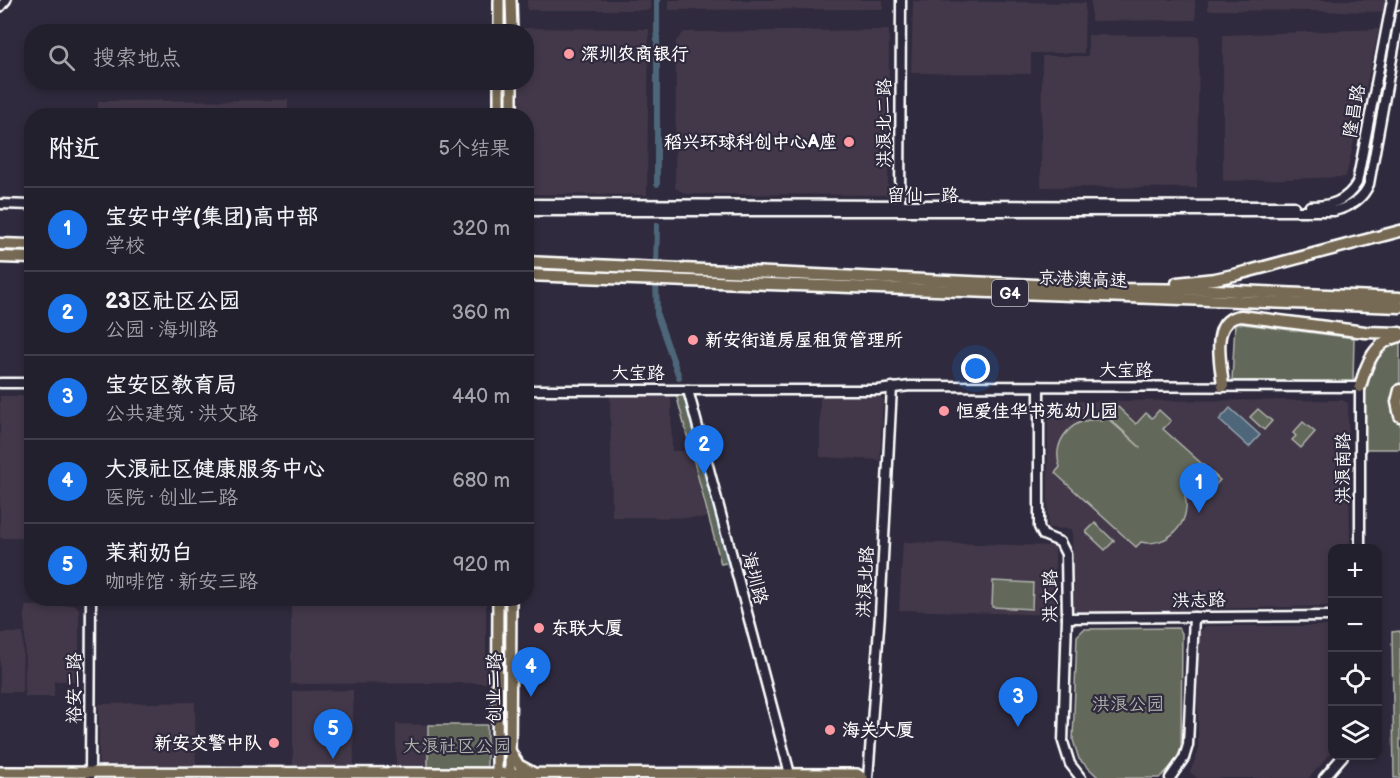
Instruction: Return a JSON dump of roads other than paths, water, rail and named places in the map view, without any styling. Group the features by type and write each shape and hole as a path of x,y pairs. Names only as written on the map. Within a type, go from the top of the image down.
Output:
{"highway":[{"name":"京港澳高速","path":"1087,286 1215,279 1400,231"},
{"path":"0,244 24,245"},
{"path":"0,257 24,258"},
{"name":"京港澳高速","path":"534,262 1087,286 1376,301 1400,307"},
{"name":"京港澳高速","path":"534,275 1376,301"},
{"path":"1223,386 1221,328 1225,321 1233,316 1391,335"},
{"path":"1360,387 1367,362 1391,335"},
{"path":"1400,390 1396,402 1400,416"}],"main road":[{"path":"0,7 6,0"},
{"path":"499,0 499,24"},
{"path":"512,0 512,24"},
{"name":"洪浪北二路","path":"896,0 898,207"},
{"name":"洪浪北二路","path":"898,207 901,0"},
{"name":"隆昌路","path":"1319,209 1340,201 1357,183 1392,0"},
{"name":"隆昌路","path":"1319,209 1340,210 1364,194 1369,184 1400,15"},
{"path":"499,90 499,108"},
{"path":"512,90 512,108"},
{"path":"877,205 889,201 895,194 896,186"},
{"path":"0,204 24,205"},
{"name":"留仙一路","path":"534,204 877,205 898,207"},
{"name":"留仙一路","path":"534,211 898,207 1319,209"},
{"path":"0,383 24,383"},
{"name":"大宝路","path":"534,385 1360,387"},
{"name":"洪文路","path":"1039,386 1039,526 1043,535 1060,542 1065,549 1067,618 1063,742 1070,764 1081,778"},
{"name":"大宝路","path":"534,390 878,390 892,387"},
{"name":"洪浪北路","path":"868,778 880,614 892,387"},
{"name":"洪浪南路","path":"1360,387 1360,544"},
{"path":"0,388 24,388"},
{"name":"海圳路","path":"688,390 790,774"},
{"name":"裕安二路","path":"85,606 88,775"},
{"name":"裕安二路","path":"88,775 91,606"},
{"name":"创业二路","path":"497,776 498,606"},
{"name":"创业二路","path":"510,776 511,606"},
{"name":"洪志路","path":"1067,618 1328,616"},
{"path":"1175,776 1188,745 1194,617"},
{"path":"510,750 519,765 536,773"},
{"path":"478,773 492,763 497,752"},
{"path":"1324,778 1340,760"},
{"path":"0,772 88,775 478,773 497,776 536,773 857,774 863,778"}],"water":[{"path":"1230,408 1260,435 1249,447 1219,420"}],"waterway":[{"path":"657,0 657,184"},
{"path":"656,269 657,225"},
{"path":"656,279 657,315 679,377"},
{"path":"686,399 730,567"}],"place":[{"name":"深圳农商银行","path":"569,54"},
{"name":"稻兴环球科创中心A座","path":"849,142"},
{"name":"新安街道房屋租赁管理所","path":"693,340"},
{"name":"恒爱佳华书苑幼儿园","path":"944,411"},
{"name":"23区社区公园","path":"704,475"},
{"name":"宝安中学(集团)高中部","path":"1199,513"},
{"name":"东联大厦","path":"539,628"},
{"name":"大浪社区健康服务中心","path":"531,697"},
{"name":"宝安区教育局","path":"1018,727"},
{"name":"海关大厦","path":"830,730"},
{"name":"新安交警中队","path":"274,743"},
{"name":"茉莉奶白","path":"333,759"}],"park label":[{"name":"洪浪公园","path":"1128,704"},
{"name":"大浪社区公园","path":"457,746"}]}
